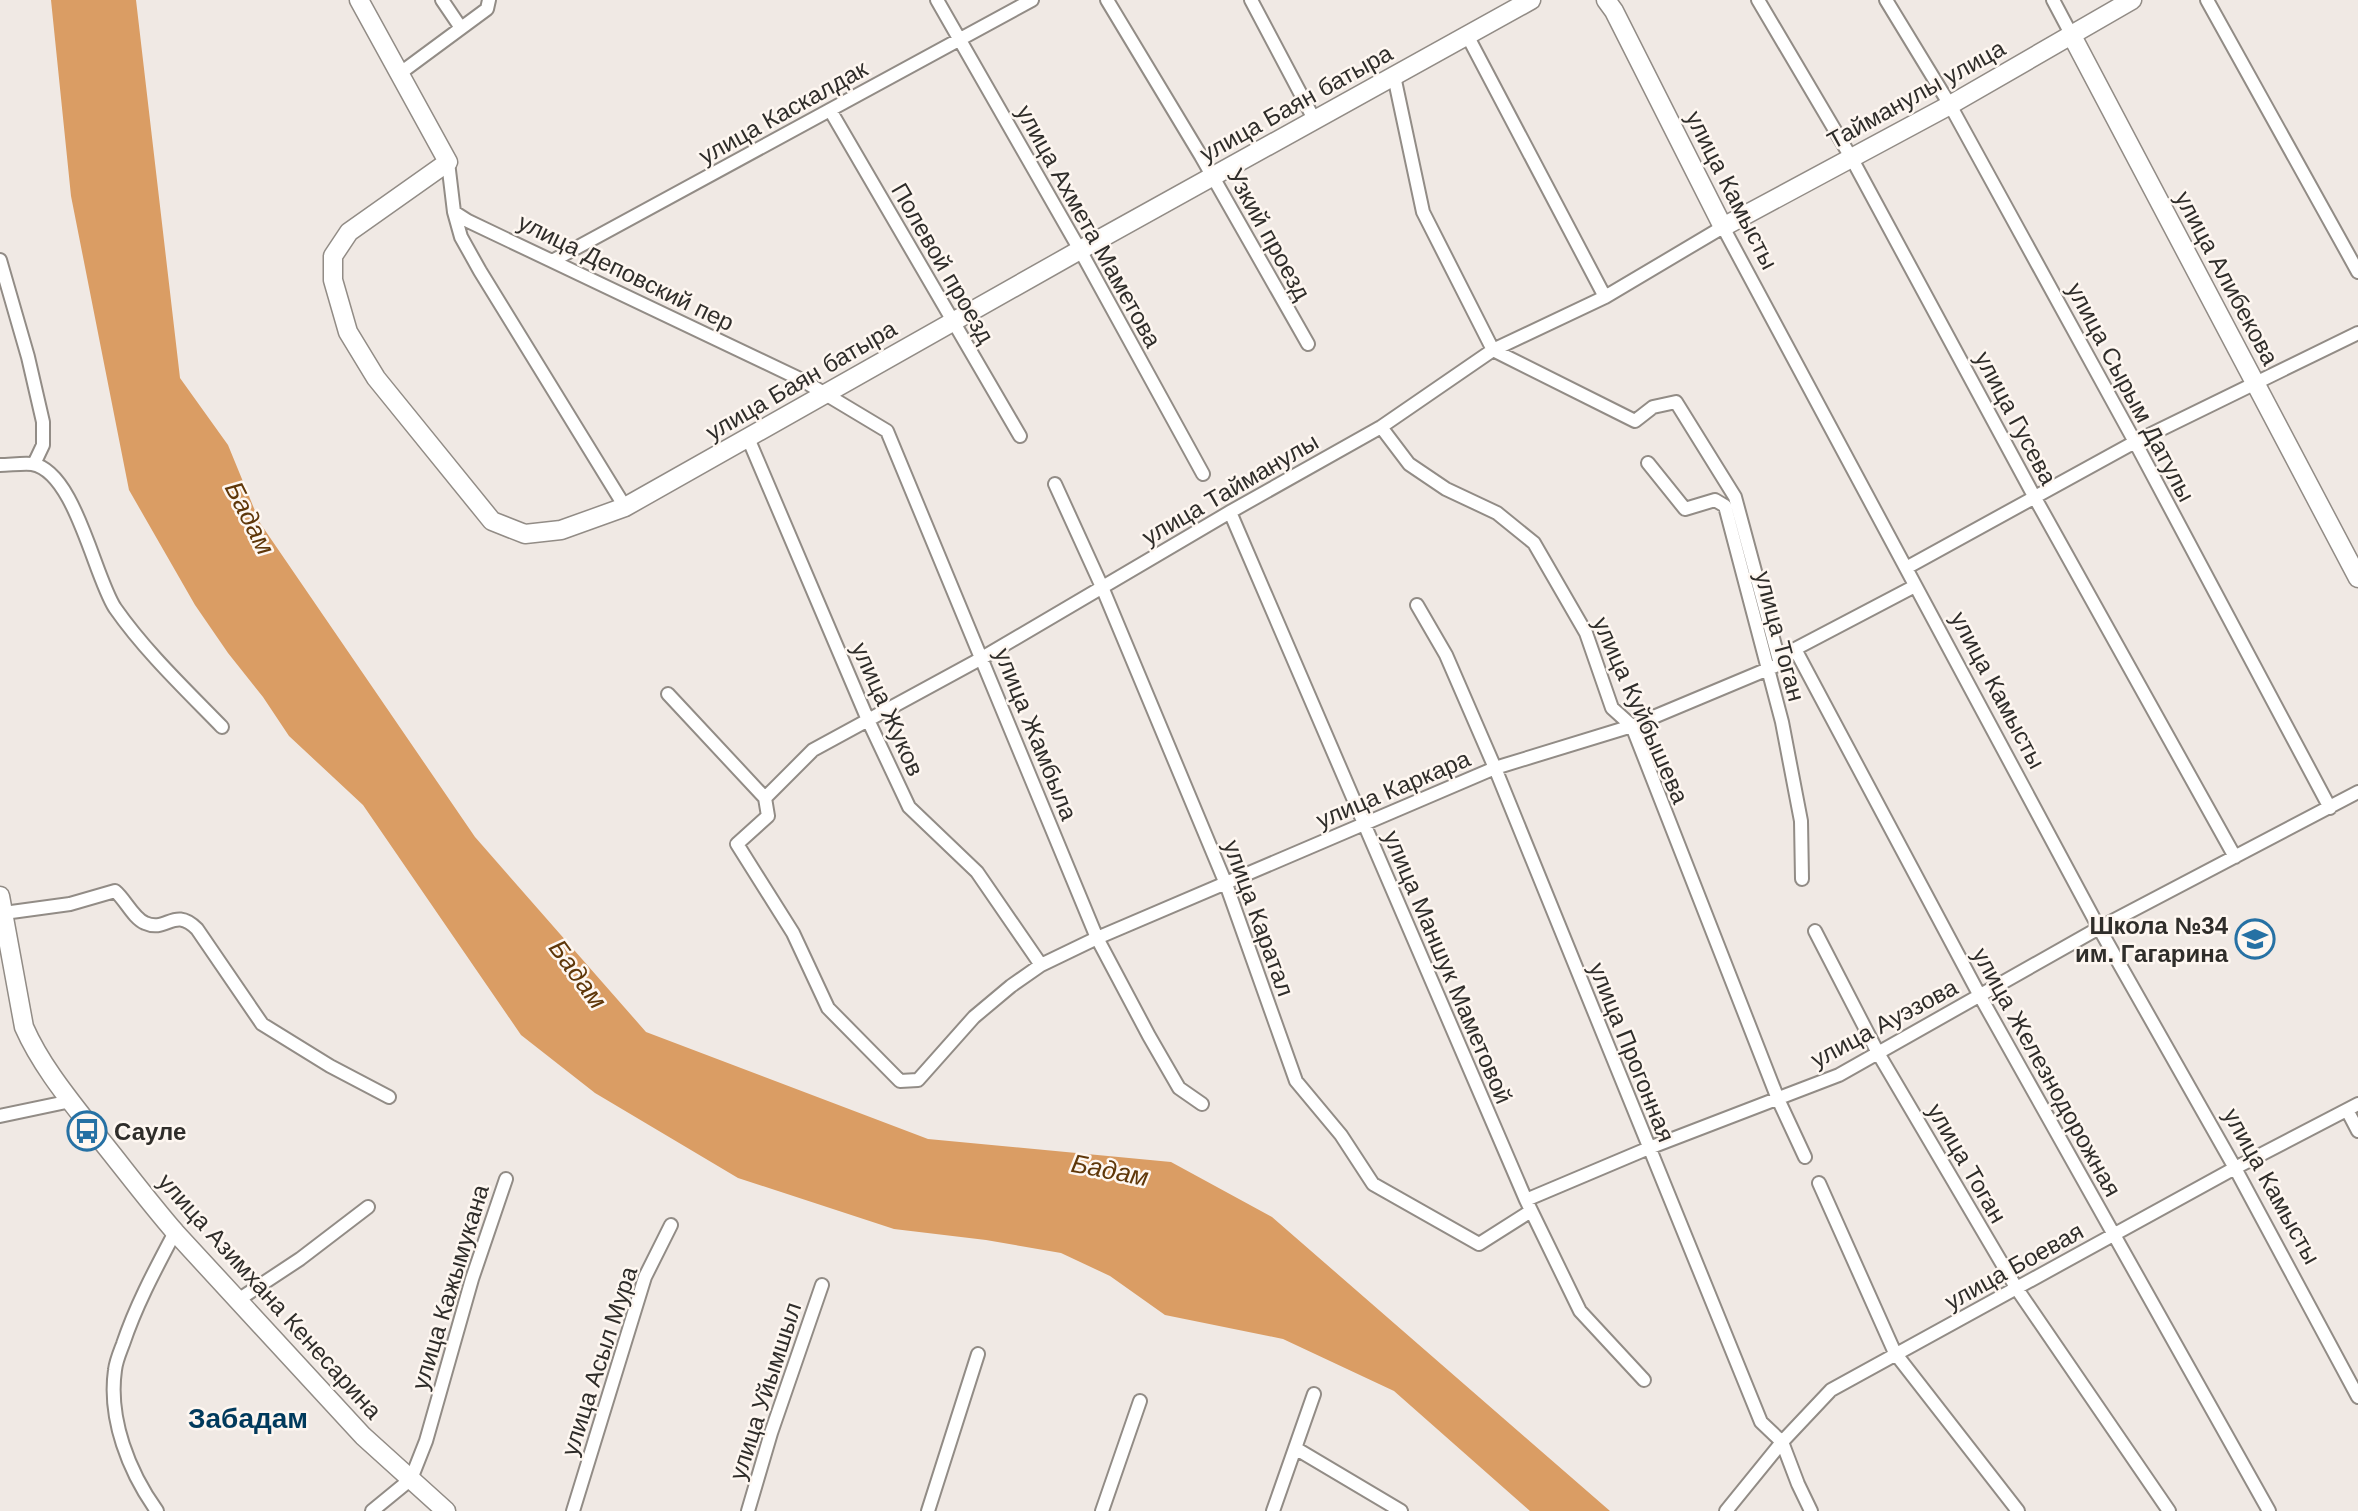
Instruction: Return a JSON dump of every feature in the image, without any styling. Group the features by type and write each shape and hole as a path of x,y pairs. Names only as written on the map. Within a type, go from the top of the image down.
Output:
{"street":[{"path":"359,0 448,162 454,212 461,237 625,507"},
{"path":"442,0 461,28"},
{"path":"399,74 487,9 489,0"},
{"name":"улица Ахмета Маметова","path":"937,0 1080,250 1203,474"},
{"name":"улица Каскалдак","path":"554,260 1032,0"},
{"name":"Узкий проезд","path":"1107,0 1308,344"},
{"path":"1251,0 1315,121"},
{"name":"улица Баян батыра","path":"448,162 349,232 333,256 333,279 348,332 376,378 492,521 525,534 561,530 625,507 748,439 824,393 1531,0"},
{"name":"улица Камысты","path":"1606,0 1723,227 2099,928 2235,1168 2358,1397"},
{"name":"улица Гусева","path":"1758,0 1852,159 2035,498 2235,857"},
{"name":"улица Сырым Датулы","path":"1886,0 1950,104 2135,442 2330,808"},
{"name":"улица Алибекова","path":"2053,0 2358,578"},
{"name":"Тайманулы улица","path":"1723,227 1852,159 2132,0"},
{"path":"2207,0 2358,272"},
{"path":"1467,35 1605,297"},
{"path":"1394,76 1423,212 1493,350 1635,421 1653,407 1676,402 1735,497 1780,664"},
{"name":"Полевой проезд","path":"831,110 1020,436"},
{"name":"улица Деповский пер","path":"454,212 468,222 554,260 824,393"},
{"name":"улица Тайманулы","path":"765,798 813,750 982,658 1381,427 1493,350 1605,297 1723,227"},
{"path":"0,260 28,357 43,422 43,445 34,464"},
{"path":"1906,568 2135,442 2358,333"},
{"name":"улица Жамбыла","path":"824,393 887,431 1097,938 1179,1088 1202,1104"},
{"name":"улица Куйбышева","path":"1381,427 1409,464 1446,489 1497,513 1534,543 1586,633 1612,708 1632,726 1778,1100 1805,1157"},
{"name":"улица Жуков","path":"748,439 868,720 909,807 977,872 1041,965"},
{"name":"улица Тоган","path":"1648,463 1685,509 1715,500 1725,506 1782,722 1801,821 1801,879"},
{"path":"0,465 34,464 63,489 114,606 171,675 222,727"},
{"name":"улица Каратал","path":"1055,484 1102,587 1226,884 1296,1081 1341,1135 1373,1184 1479,1244 1529,1206"},
{"name":"улица Маншук Маметовой","path":"1230,512 1529,1206 1580,1311 1644,1380"},
{"name":"улица Каркара","path":"765,798 768,817 737,844 793,933 828,1008 900,1082 918,1080 974,1017 1041,965 1097,938 1495,768 1632,726 1767,670 1780,664 1795,649 1915,586"},
{"name":"улица Прогонная","path":"1417,604 1446,655 1495,768 1761,1422 1782,1442 1811,1511"},
{"name":"улица Железнодорожная","path":"1795,649 1980,996 2269,1511"},
{"path":"668,694 765,798"},
{"name":"улица Ауэзова","path":"1529,1206 1649,1148 1839,1075 2099,928 2358,792"},
{"path":"2,904 70,904 115,891 124,898 142,922 150,925 187,919 197,929 262,1024 330,1066 389,1097"},
{"name":"улица Азимхана Кенесарина","path":"2,904 24,1027 31,1043 71,1101 156,1211 363,1436 446,1511"},
{"name":"улица Тоган","path":"1815,931 1878,1053 2017,1289 2169,1511"},
{"path":"0,1116 71,1101"},
{"path":"2352,1107 2358,1131"},
{"name":"улица Боевая","path":"1726,1511 1782,1442 1830,1390 2235,1168 2352,1107"},
{"name":"улица Кажымукана","path":"372,1511 411,1479 426,1441 472,1279 506,1179"},
{"path":"1819,1183 1895,1353 2018,1511"},
{"path":"238,1300 300,1259 368,1207"},
{"name":"улица Асыл Мура","path":"573,1511 645,1278 671,1225"},
{"path":"157,1511 140,1487 127,1453 114,1403 115,1368 135,1311 176,1232"},
{"name":"улица Уйымшыл","path":"748,1511 771,1433 822,1285"},
{"path":"928,1511 978,1354"},
{"path":"1273,1511 1314,1394"},
{"path":"1102,1511 1140,1401"},
{"path":"1295,1448 1401,1511"}],"water":[{"name":"Бадам","path":"51,0 136,0 180,378 228,445 260,523 475,837 646,1032 928,1139 1171,1162 1272,1217 1610,1511 1530,1511 1394,1391 1283,1339 1165,1315 1110,1276 1061,1253 986,1240 894,1229 738,1178 595,1093 521,1035 363,805 289,736 263,697 228,653 195,605 129,490 71,196"}],"place":[{"name":"Школа №34 им. Гагарина","path":"2255,939"},
{"name":"Сауле","path":"87,1131"}],"district":[{"name":"Забадам","path":"248,1418"}]}
